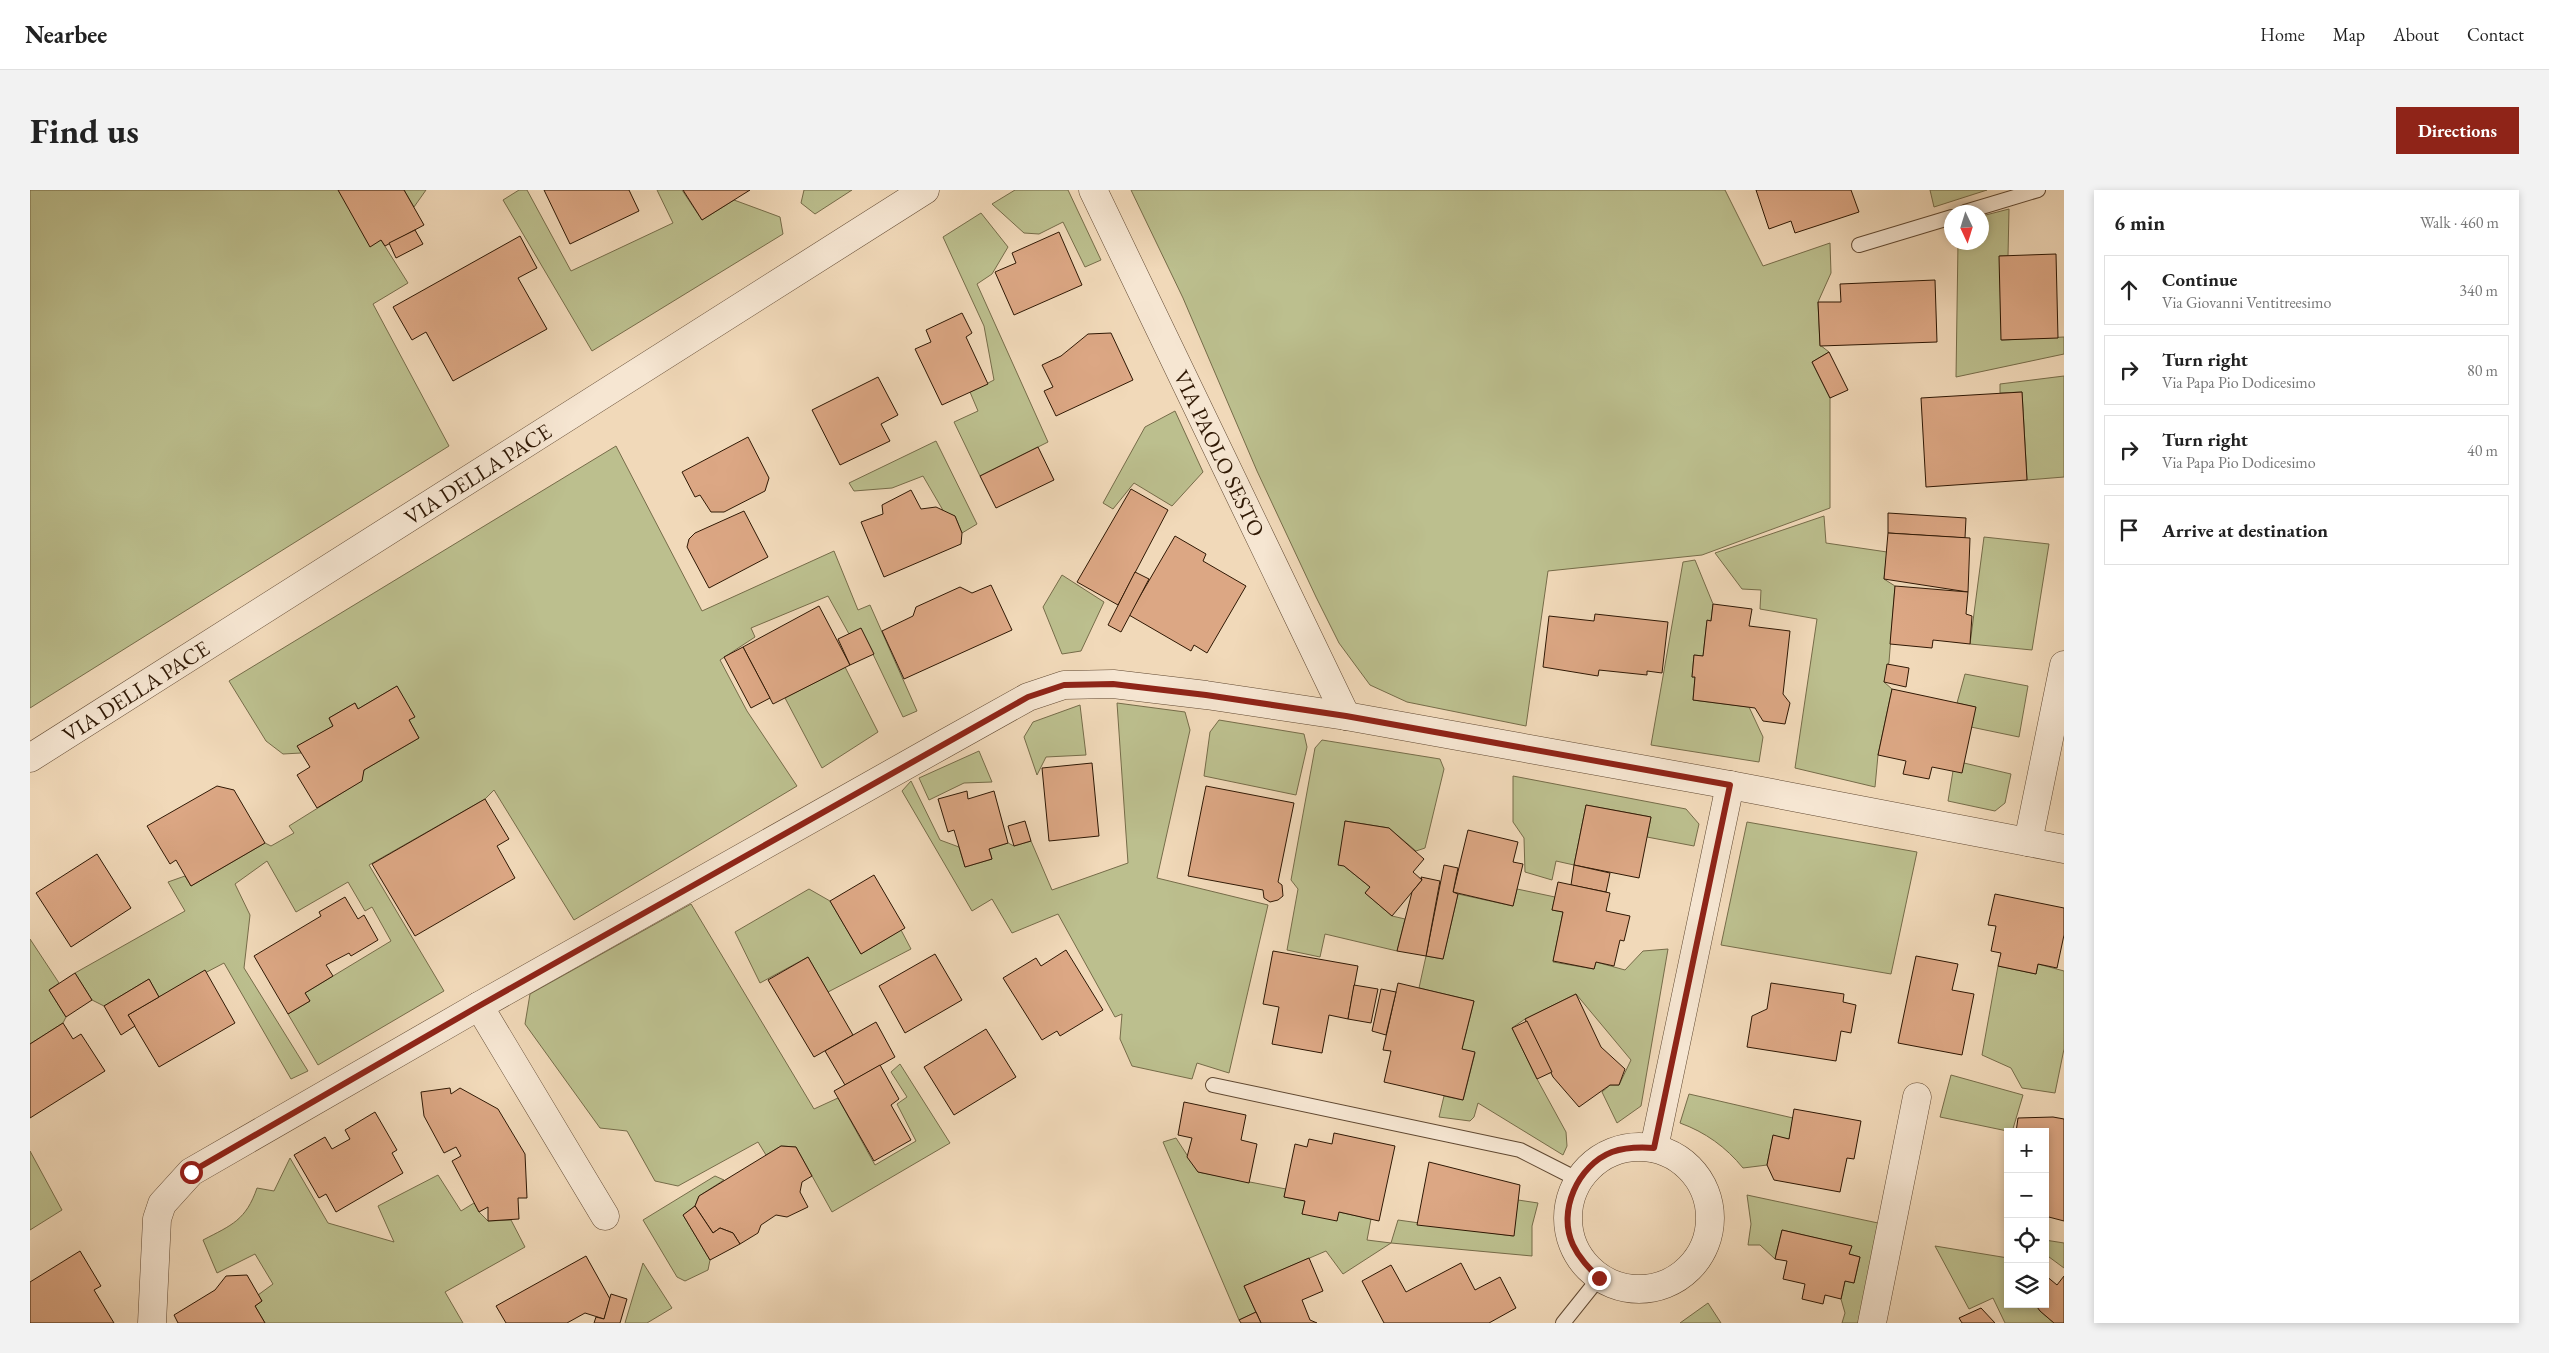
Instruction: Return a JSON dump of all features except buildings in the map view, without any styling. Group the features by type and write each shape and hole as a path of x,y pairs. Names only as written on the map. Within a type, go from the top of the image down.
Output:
{"street":[{"name":"VIA DELLA PACE","path":"30,758 925,190"},
{"name":"VIA PAOLO SESTO","path":"1093,190 1346,716"},
{"path":"2028,842 2064,665"},
{"path":"152,1323 157,1219 162,1204 191,1172 479,1006 1028,697 1064,685 1113,684 1206,695 1346,716 1730,785 2064,849"},
{"path":"1654,1148 1730,785"},
{"path":"479,1006 605,1216"},
{"path":"1872,1323 1917,1097"},
{"path":"1632,1147 1654,1148 1675,1156 1693,1171 1706,1190 1711,1212 1710,1235 1700,1256 1685,1273 1665,1285 1643,1290 1620,1287 1599,1278 1583,1263 1572,1243 1568,1222 1570,1200 1579,1180 1593,1164 1611,1152 1632,1147"}],"lane":[{"path":"1988,205 2038,190"},
{"path":"1859,245 1944,218"},
{"path":"1214,1085 1520,1150 1579,1180"},
{"path":"1564,1323 1599,1278"}],"green space":[{"path":"30,190 343,190 381,240 408,283 373,304 449,446 30,708"},
{"path":"404,190 426,190 414,207"},
{"path":"519,190 527,190 571,271 673,223 657,190 682,190 702,220 734,200 780,217 783,234 592,351 503,200"},
{"path":"804,190 852,190 815,214 801,203"},
{"path":"1015,190 1068,190 1101,260 1085,267 1063,222 1039,234 1024,233 992,204"},
{"path":"1131,190 1725,190 1763,266 1830,243 1831,273 1818,302 1820,345 1829,352 1812,362 1830,398 1830,508 1702,555 1548,571 1526,726 1407,702 1370,685 1339,643 1257,471 1183,298"},
{"path":"1930,190 1987,190 1934,207"},
{"path":"2009,209 2008,256 2000,256 2002,340 2064,337 2064,354 1956,377 1958,250 1989,250 1989,214"},
{"path":"981,213 1008,247 992,274 977,284 1048,442 980,476 954,422 978,411 970,392 994,380 984,326 943,237"},
{"path":"2064,376 2064,477 2027,480 2022,392 2000,393 2000,384"},
{"path":"1175,411 1203,472 1172,506 1134,483 1113,509 1103,503 1145,427"},
{"path":"936,441 977,524 962,533 955,516 944,512 923,476 892,488 854,491 849,483"},
{"path":"616,446 702,611 834,551 858,610 870,605 917,711 903,717 861,629 849,634 828,596 751,628 755,637 720,660 747,711 797,786 574,920 494,790 485,799 369,865 444,991 318,1065 288,1014 310,1001 305,993 391,941 372,907 365,911 348,882 296,912 267,861 235,884 250,915 244,968 308,1071 291,1079 224,963 159,997 149,979 104,1006 92,1000 75,973 185,911 168,882 185,876 191,886 265,843 271,846 294,833 289,826 361,781 364,770 419,738 409,720 397,686 358,709 355,703 329,718 333,726 298,746 301,753 283,754 266,741 229,681"},
{"path":"1824,516 1826,543 1887,552 1884,579 1895,586 1889,662 1884,682 1892,689 1878,755 1875,787 1795,768 1817,619 1760,609 1761,590 1742,589 1715,553"},
{"path":"1984,537 2049,544 2032,650 1970,644"},
{"path":"1695,560 1713,604 1711,621 1707,621 1703,656 1694,655 1692,677 1695,677 1693,700 1749,707 1763,737 1759,762 1651,745 1683,562"},
{"path":"1062,575 1104,602 1081,651 1062,654 1043,607"},
{"path":"845,667 878,732 822,768 785,698"},
{"path":"1965,674 2028,686 2019,737 1971,727 1975,707 1957,703"},
{"path":"1117,703 1185,712 1190,730 1157,878 1268,905 1229,1073 1197,1063 1192,1079 1132,1066 1120,1039 1122,1014 1115,1017 1058,914 1012,933 992,899 972,911 902,791 911,781 940,840 959,847 965,867 992,859 989,849 1008,843 1014,846 1031,841 1052,890 1128,863"},
{"path":"1080,705 1086,755 1046,757 1037,775 1024,737 1033,722"},
{"path":"1219,720 1304,734 1307,747 1296,795 1204,776 1210,732"},
{"path":"1322,740 1440,759 1444,769 1425,848 1416,851 1389,828 1345,821 1344,866 1370,887 1365,893 1392,916 1405,919 1397,951 1325,934 1320,957 1287,950 1298,889 1291,880 1315,748"},
{"path":"979,751 992,782 964,783 929,800 919,778"},
{"path":"1964,763 2011,774 2005,803 1995,811 1948,801 1953,771"},
{"path":"1513,776 1686,809 1699,824 1694,846 1647,837 1651,817 1586,805 1574,865 1556,861 1552,880 1525,872 1524,838 1513,822"},
{"path":"1747,822 1917,852 1891,974 1721,945"},
{"path":"809,889 830,901 861,954 901,930 911,949 828,992 808,957 760,983 735,932"},
{"path":"1517,889 1555,897 1552,910 1563,912 1553,962 1594,969 1596,962 1625,970 1643,951 1668,949 1641,1106 1617,1123 1602,1092 1610,1085 1619,1085 1631,1060 1576,994 1525,1019 1512,1028 1566,1132 1567,1146 1563,1155 1478,1103 1474,1117 1470,1121 1439,1117 1444,1096 1463,1100 1475,1053 1462,1049 1474,1001 1419,988 1426,956 1443,959 1458,894 1513,906"},
{"path":"691,904 814,1109 838,1098 875,1165 916,1141 897,1104 907,1097 891,1072 900,1064 950,1143 832,1212 796,1147 781,1146 766,1155 758,1142 678,1186 655,1181 627,1131 600,1128 525,1024 530,994"},
{"path":"30,939 59,983 49,990 66,1017 63,1023 30,1044"},
{"path":"2038,964 2064,971 2064,1049 2055,1093 2022,1088 2011,1068 1982,1055 1998,966 2036,974"},
{"path":"1951,1075 2023,1095 2013,1128 2004,1128 2004,1130 1940,1117"},
{"path":"1689,1094 1793,1118 1789,1139 1773,1136 1767,1165 1743,1168 1730,1153 1714,1141 1680,1123"},
{"path":"1176,1138 1198,1172 1286,1189 1284,1197 1305,1201 1302,1214 1339,1212 1371,1219 1367,1240 1391,1243 1343,1274 1326,1251 1244,1286 1256,1312 1239,1320 1163,1142"},
{"path":"30,1151 62,1210 30,1230"},
{"path":"290,1158 328,1223 394,1242 378,1206 438,1175 461,1211 474,1203 479,1212 488,1221 511,1220 525,1247 445,1292 463,1323 265,1323 255,1306 262,1301 258,1295 273,1284 255,1254 217,1273 203,1240 230,1225 243,1215 253,1199 257,1188 274,1191"},
{"path":"715,1176 724,1180 699,1196 695,1206 683,1215 710,1260 708,1270 685,1281 677,1277 643,1220"},
{"path":"1747,1195 1878,1223 1860,1323 1842,1323 1845,1313 1841,1299 1845,1281 1854,1283 1860,1257 1849,1254 1851,1246 1782,1230 1775,1259 1760,1245 1748,1245 1751,1224"},
{"path":"1518,1200 1538,1203 1532,1226 1532,1256 1391,1243 1398,1220 1513,1236"},
{"path":"2049,1241 2064,1243 2064,1268 2049,1257"},
{"path":"1935,1246 2004,1257 2004,1308 2038,1308 2054,1323 2005,1323 1993,1298 1969,1309"},
{"path":"643,1263 672,1308 647,1323 625,1323"},
{"path":"1708,1303 1721,1323 1680,1323"}],"route":[{"path":"191,1172 217,1155 479,1006 1028,697 1064,685 1113,684 1206,695 1346,716 1730,785 1654,1148 1632,1147 1611,1152 1593,1164 1579,1180 1570,1200 1568,1222 1572,1243 1583,1263 1599,1278"}]}
